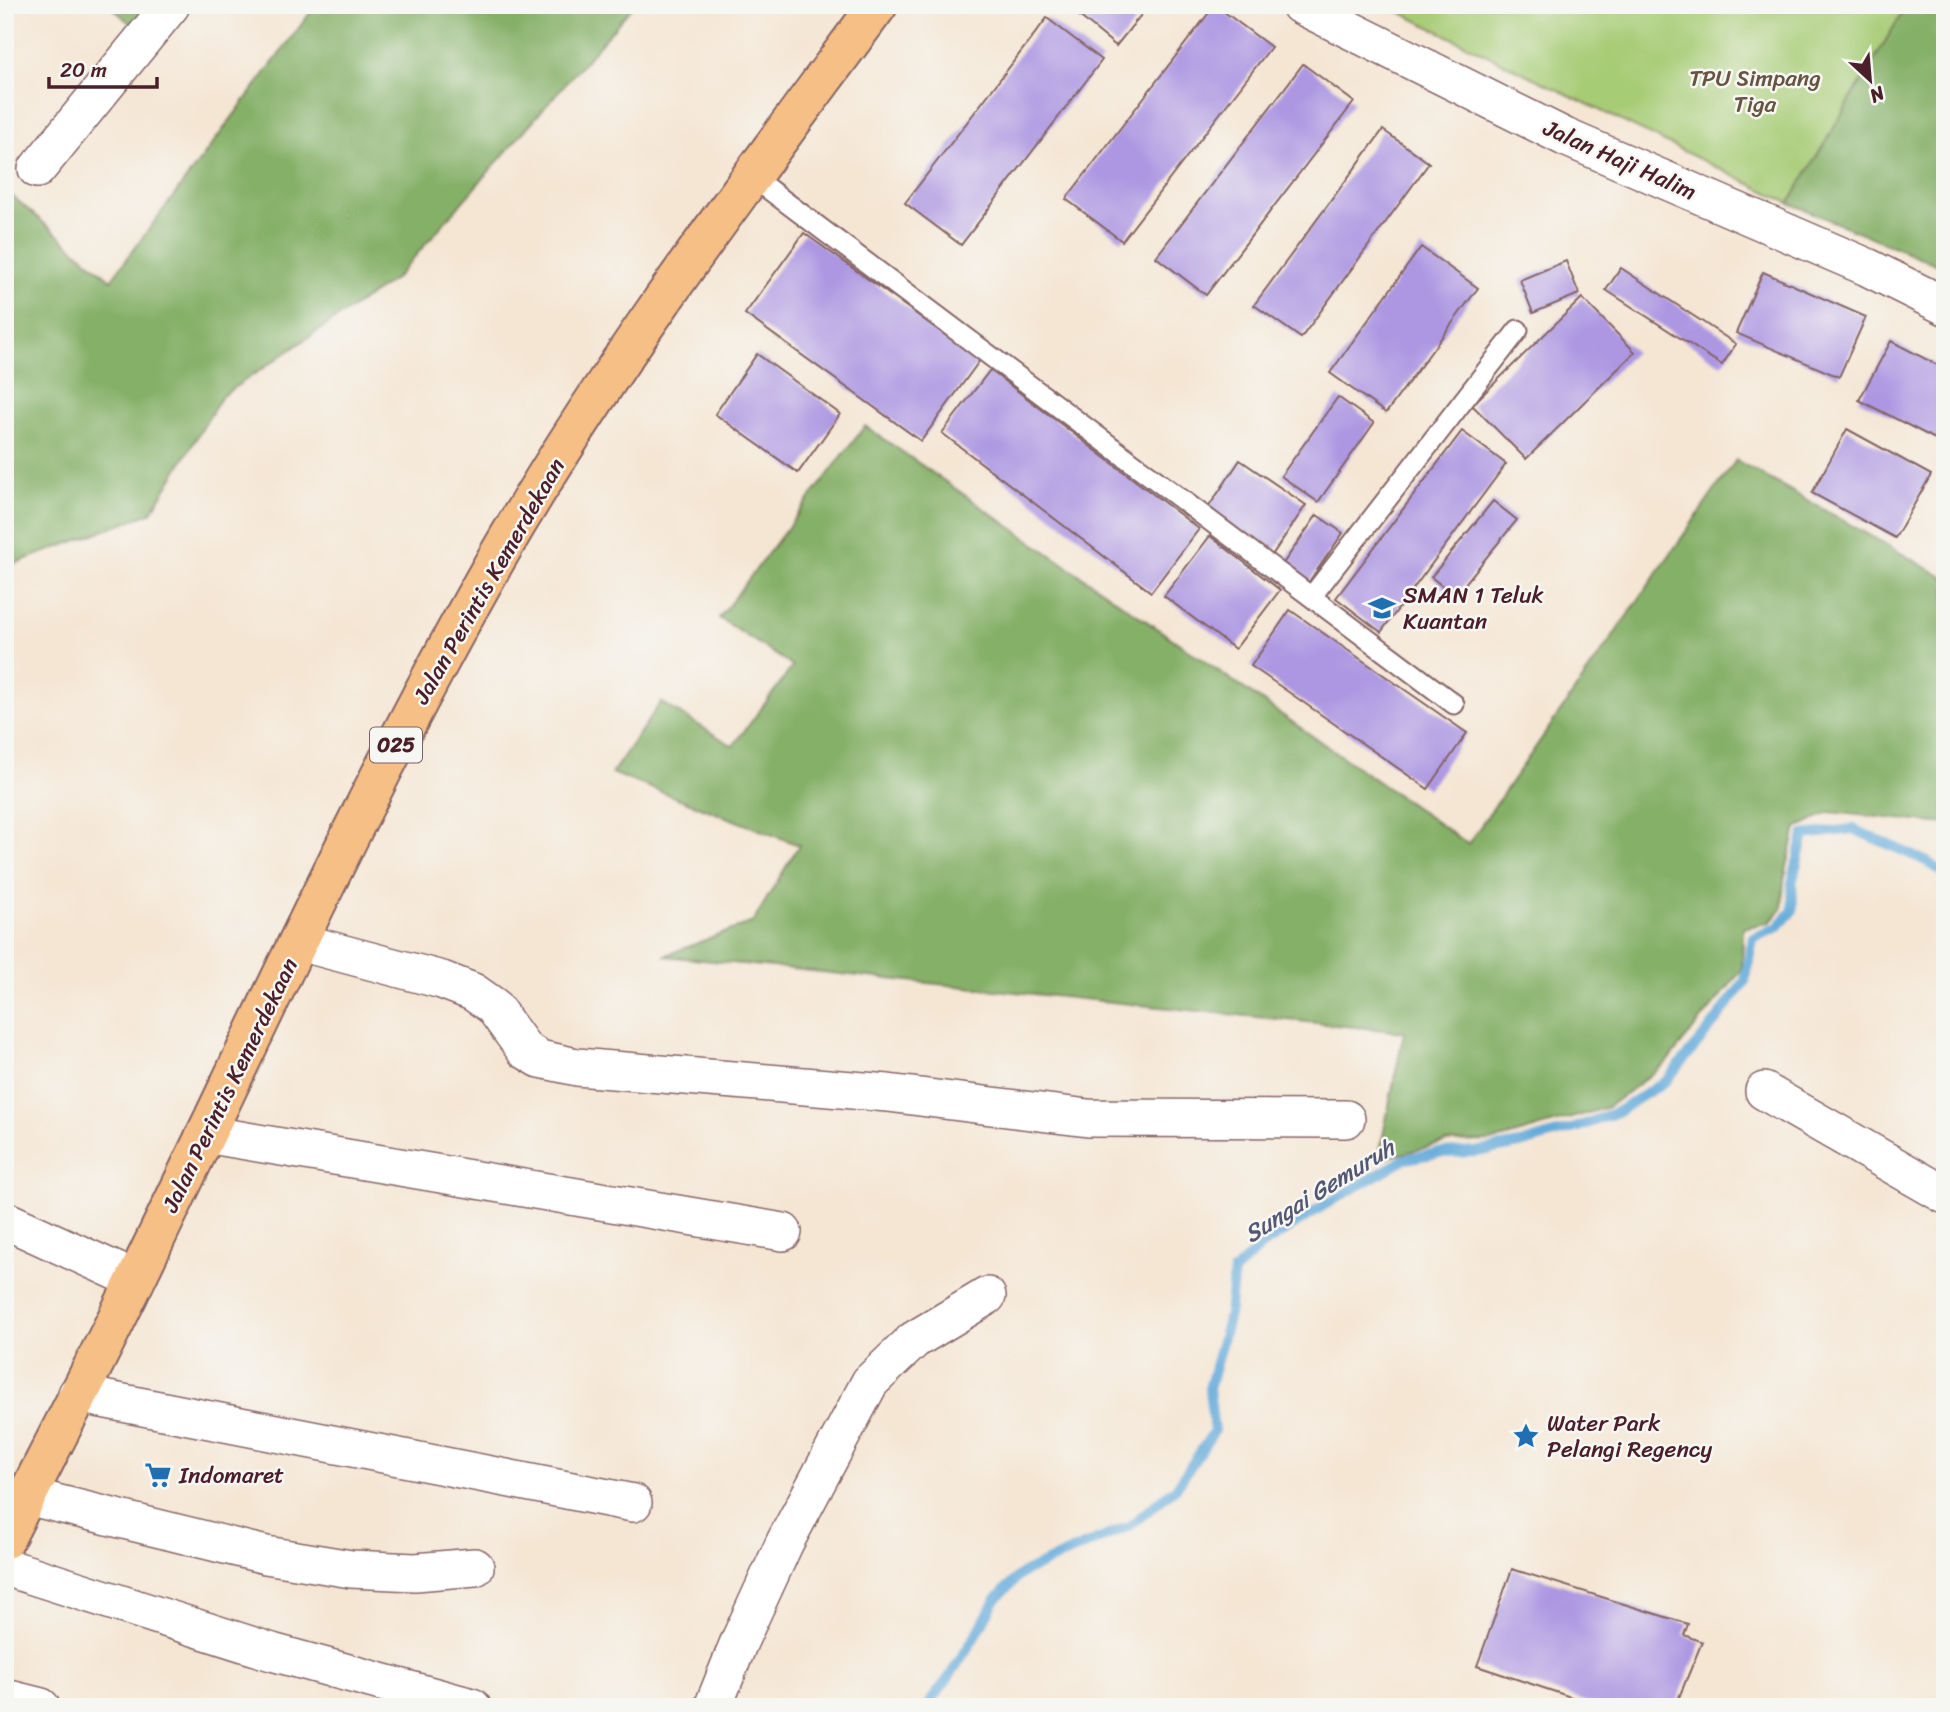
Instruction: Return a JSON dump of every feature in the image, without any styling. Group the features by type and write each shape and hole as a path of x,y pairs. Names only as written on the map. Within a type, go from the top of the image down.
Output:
{"highway":[{"name":"Jalan Perintis Kemerdekaan","path":"5,1539 136,1280 402,735 495,562 590,405 751,176 878,5"}],"street":[{"path":"37,169 170,5"},
{"name":"Jalan Haji Halim","path":"1300,5 1565,137 1867,267 1945,306"},
{"path":"299,942 442,980 472,992 493,1006 525,1050 540,1059 577,1067 888,1093 1088,1118 1346,1119"},
{"path":"1764,1091 1945,1195"},
{"path":"205,1134 783,1232"},
{"path":"5,1220 136,1280"},
{"path":"713,1707 739,1642 785,1542 870,1382 914,1340 987,1296"},
{"path":"77,1394 634,1503"},
{"path":"27,1496 266,1555 351,1569 415,1572 475,1567"},
{"path":"5,1567 272,1652 472,1707"},
{"path":"5,1698 41,1707"}],"lane":[{"path":"751,176 1454,704"},
{"path":"1312,596 1518,330"}],"green space":[{"path":"109,5 153,5 138,30"},
{"path":"316,5 634,5 396,278 222,396 151,513 5,567 5,190 111,280"},
{"name":"TPU Simpang Tiga","path":"1385,5 1907,5 1789,203"},
{"path":"1907,5 1945,5 1945,268 1789,203"},
{"path":"865,426 1468,844 1736,460 1945,578 1945,824 1830,812 1796,828 1784,879 1782,909 1770,922 1743,928 1742,970 1666,1063 1608,1107 1493,1141 1447,1142 1378,1160 1404,1032 664,956 753,922 799,845 612,773 661,702 733,746 793,666 719,618"}],"building":[{"path":"1066,5 1149,5 1116,46"},
{"path":"1215,5 1271,47 1122,241 1066,199"},
{"path":"1047,18 1102,60 961,245 905,203"},
{"path":"1303,64 1354,102 1206,295 1156,257"},
{"path":"1383,130 1429,163 1301,338 1254,305"},
{"path":"804,233 980,360 921,441 745,314"},
{"path":"1421,247 1478,288 1386,413 1330,373"},
{"path":"1566,261 1579,294 1533,313 1520,280"},
{"path":"1621,268 1736,344 1722,365 1606,290"},
{"path":"1763,272 1866,317 1839,377 1736,333"},
{"path":"1582,298 1635,352 1526,459 1472,405"},
{"path":"1891,341 1945,369 1945,444 1859,400"},
{"path":"757,354 840,414 798,473 715,414"},
{"path":"990,370 1199,529 1151,592 942,433"},
{"path":"1338,397 1374,423 1318,502 1281,476"},
{"path":"1847,429 1931,475 1895,538 1812,493"},
{"path":"1462,431 1506,464 1381,632 1336,598"},
{"path":"1240,460 1306,505 1270,558 1204,514"},
{"path":"1493,501 1517,520 1455,596 1431,577"},
{"path":"1317,515 1343,533 1308,583 1282,565"},
{"path":"1210,536 1280,590 1235,649 1164,596"},
{"path":"1290,610 1467,733 1428,789 1251,666"},
{"path":"1512,1569 1688,1624 1684,1635 1702,1642 1675,1707 1601,1707 1477,1666"}],"waterway":[{"name":"Sungai Gemuruh","path":"926,1707 947,1680 995,1600 1022,1573 1129,1526 1176,1488 1214,1431 1209,1389 1229,1315 1234,1271 1263,1245 1323,1206 1405,1159 1438,1153 1476,1152 1520,1144 1578,1127 1617,1112 1666,1081 1709,1030 1745,981 1753,938 1778,927 1793,910 1792,883 1804,835 1853,829 1928,862 1945,874"}],"place":[{"name":"SMAN 1 Teluk Kuantan","path":"1382,608"},
{"name":"Water Park Pelangi Regency","path":"1526,1436"},
{"name":"Indomaret","path":"158,1475"}]}
